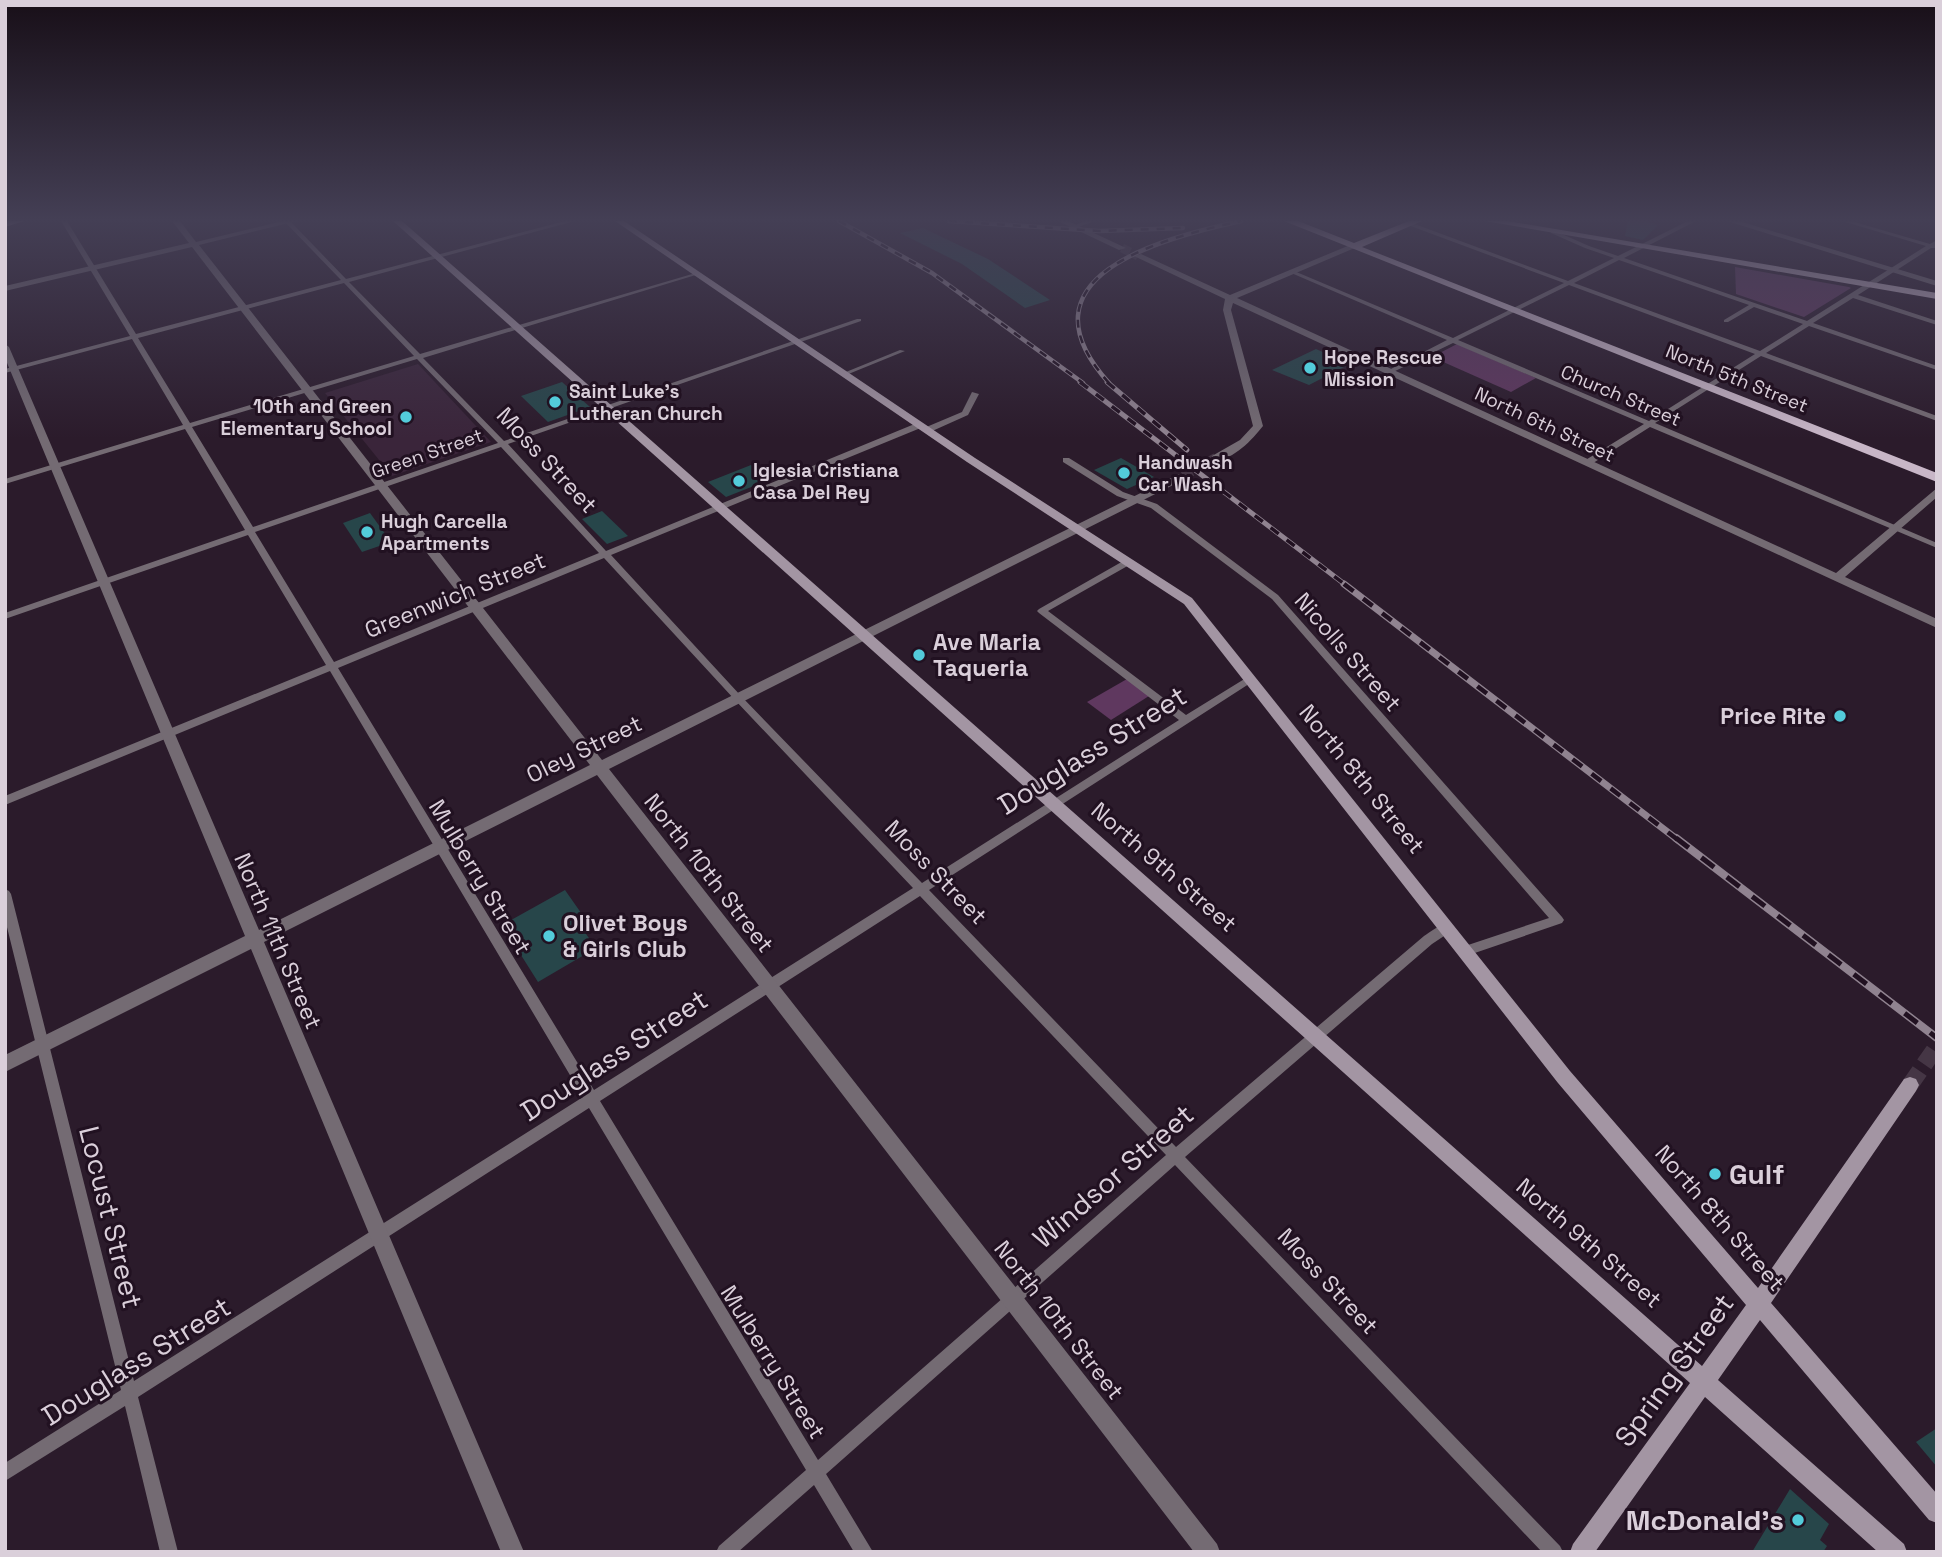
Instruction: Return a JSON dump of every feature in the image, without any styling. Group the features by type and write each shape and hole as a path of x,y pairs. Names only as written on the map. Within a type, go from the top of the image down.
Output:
{"main road":[{"name":"North 9th Street","path":"479,294 1896,1552"},
{"name":"North 8th Street","path":"727,294 923,428 1188,601 1564,1077 1937,1512"},
{"name":"North 5th Street","path":"1472,294 1937,478"},
{"name":"Spring Street","path":"1581,1552 1759,1304 1910,1085"}],"street":[{"name":"Mulberry Street","path":"108,294 438,848 864,1552"},
{"name":"North 10th Street","path":"233,294 1209,1552"},
{"path":"10,370 297,294"},
{"name":"Moss Street","path":"356,294 503,444 738,698 1554,1552"},
{"path":"5,482 628,294"},
{"name":"North 6th Street","path":"1220,294 1937,624"},
{"path":"1216,458 1244,442 1258,426 1227,310 1230,298 1240,294"},
{"name":"Church Street","path":"1343,294 1937,546"},
{"path":"1389,372 1547,294"},
{"path":"1598,294 1937,419"},
{"path":"1723,294 1937,368"},
{"path":"1587,463 1856,294"},
{"path":"1852,296 1937,323"},
{"path":"1726,321 1753,304"},
{"name":"Green Street","path":"5,616 859,320"},
{"name":"North 11th Street","path":"5,347 10,370 104,582 513,1552"},
{"path":"844,374 902,351"},
{"name":"Greenwich Street","path":"5,801 719,507 965,413 975,394"},
{"name":"Nicolls Street","path":"1066,460 1120,494 1154,506 1275,597 1558,920 1466,951"},
{"name":"Oley Street","path":"5,1063 1183,476"},
{"path":"1837,578 1937,491"},
{"path":"1128,562 1042,611 1186,720"},
{"name":"Douglass Street","path":"5,1473 1250,680"},
{"name":"Locust Street","path":"5,894 169,1552"},
{"name":"Windsor Street","path":"725,1552 1314,1035 1427,940 1446,929"}],"shaded area":[{"path":"1736,294 1842,294 1804,317"},
{"path":"1457,344 1536,378 1511,392 1432,357"},
{"name":"10th and Green Elementary School","path":"418,364 491,442 392,476 325,393"},
{"path":"1127,679 1149,696 1111,720 1087,702"}],"building":[{"path":"1004,294 1040,294 1050,300 1025,308"},
{"name":"Hope Rescue Mission","path":"1316,349 1347,363 1343,365 1346,366 1309,385 1272,370"},
{"name":"Saint Luke's Lutheran Church","path":"562,382 590,407 548,422 521,396"},
{"name":"Handwash Car Wash","path":"1121,458 1154,477 1127,489 1094,470"},
{"name":"Iglesia Cristiana Casa Del Rey","path":"751,465 769,480 726,497 708,482"},
{"path":"602,511 628,536 607,544 582,519"},
{"name":"Hugh Carcella Apartments","path":"370,513 391,542 362,552 343,523"},
{"name":"Olivet Boys & Girls Club","path":"565,890 586,920 579,924 596,948 538,982 502,925"},
{"path":"1937,1428 1937,1467 1916,1442"},
{"name":"McDonald's","path":"1790,1489 1829,1524 1820,1540 1827,1546 1823,1552 1752,1552"}],"tunnel":[{"path":"1183,476 1216,458"},
{"path":"1910,1085 1937,1046"}],"railway":[{"path":"960,294 1083,383"},
{"path":"1086,294 1078,315 1084,346 1109,383"},
{"path":"1080,382 1347,586"},
{"path":"1107,382 1187,450"},
{"path":"1344,584 1678,840"},
{"path":"1676,838 1937,1038"}],"place":[{"name":"Hope Rescue Mission","path":"1310,368"},
{"name":"Saint Luke's Lutheran Church","path":"555,402"},
{"name":"10th and Green Elementary School","path":"406,417"},
{"name":"Handwash Car Wash","path":"1124,473"},
{"name":"Iglesia Cristiana Casa Del Rey","path":"739,481"},
{"name":"Hugh Carcella Apartments","path":"367,532"},
{"name":"Ave Maria Taqueria","path":"919,655"},
{"name":"Price Rite","path":"1840,716"},
{"name":"Olivet Boys & Girls Club","path":"549,936"},
{"name":"Gulf","path":"1715,1174"},
{"name":"McDonald's","path":"1798,1520"}]}
